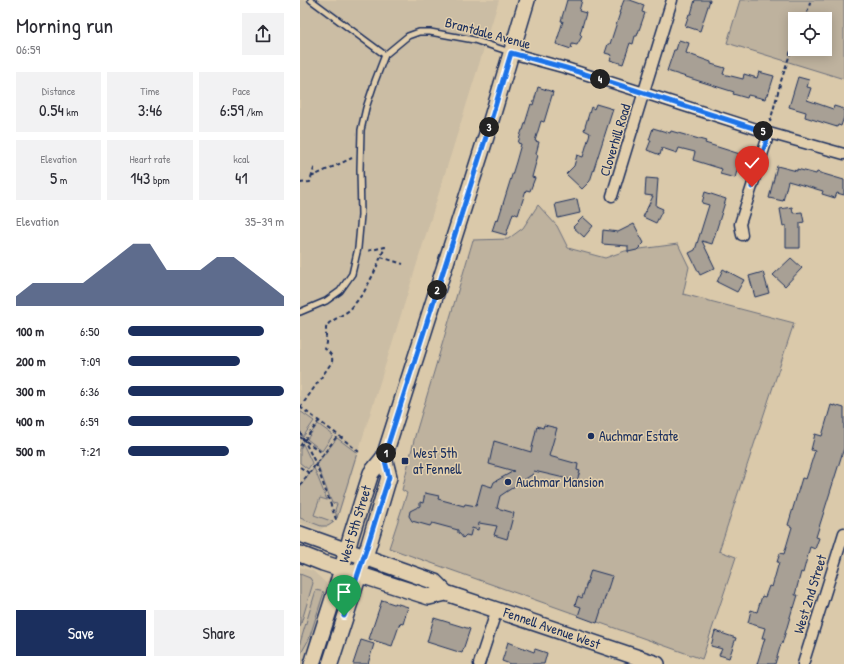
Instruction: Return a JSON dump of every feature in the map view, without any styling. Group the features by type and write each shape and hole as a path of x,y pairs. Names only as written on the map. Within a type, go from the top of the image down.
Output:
{"main road":[{"name":"West 5th Street","path":"312,664 371,473 384,457 486,137 527,0"},
{"name":"West 5th Street","path":"330,664 389,477 384,457"},
{"name":"Fennell Avenue West","path":"300,534 435,582 446,593"},
{"name":"Fennell Avenue West","path":"300,554 323,563 429,596 446,593 497,609 631,660 657,664"}],"street":[{"name":"Cloverhill Road","path":"612,196 672,0"},
{"name":"Brantdale Avenue","path":"511,53 566,68 769,133 844,154"},
{"path":"742,235 740,224 769,133"},
{"name":"West 2nd Street","path":"803,664 844,534"},
{"path":"479,664 497,609"}],"lane":[{"path":"311,0 385,55"},
{"name":"Brantdale Avenue","path":"300,312 326,301 340,291 352,274 358,248 361,215 361,130 366,108 385,55 408,36 419,32 430,32 474,40 511,53"}],"path":[{"path":"807,12 811,0"},
{"path":"769,133 771,118 789,56"},
{"path":"311,177 360,155"},
{"path":"300,182 310,182 315,165"},
{"path":"359,452 300,408 332,362 333,358 330,353 324,349 326,343 326,328 329,323 350,310 364,292 385,247 367,251"},
{"path":"381,257 403,264"},
{"path":"300,446 319,421"},
{"path":"300,432 316,464 337,522"},
{"path":"300,485 338,435"},
{"path":"300,436 324,454"},
{"path":"300,467 309,474"}],"shaded area":[{"path":"300,0 499,0 338,517 320,530 300,523"},
{"path":"740,0 844,0 844,79 727,43"},
{"name":"Auchmar Estate","path":"538,205 557,226 568,248 605,258 625,251 678,244 689,267 683,294 794,323 719,551 736,557 702,659 389,548 407,493 402,490 415,436 473,240 508,239 523,228"},
{"path":"300,411 314,421 303,437 300,431"},
{"path":"318,424 333,435 322,451 307,439"},
{"path":"337,438 357,453 337,518 335,510 337,504 332,503 317,464"},
{"path":"303,444 312,463 308,469 300,463 300,449"},
{"path":"314,468 327,500 320,498 314,515 334,522 328,526 321,526 300,518 300,487"},
{"path":"300,567 313,571 326,583 328,594 305,664 300,664"},
{"path":"300,574 310,578 313,583 300,627"},
{"path":"316,590 324,592 309,639 300,655 300,643"}],"building":[{"path":"567,0 582,0 579,11 586,13 580,34 582,36 577,45 572,44 571,49 556,44 563,21 561,21"},
{"path":"624,0 630,0 644,5 642,12 645,13 633,44 630,43 623,64 610,60 612,55 605,53 608,44 610,44"},
{"path":"695,0 710,0 700,31 685,26 689,14 691,14"},
{"path":"679,40 689,43 686,53 711,62 711,64 725,68 723,74 743,79 744,74 757,78 759,72 774,76 768,95 766,95 765,99 748,95 747,98 733,94 734,92 667,71"},
{"path":"798,77 809,80 807,87 811,88 807,100 833,109 834,106 844,109 844,117 841,126 838,125 837,127 805,117 806,112 789,107"},
{"path":"538,87 553,92 544,122 541,121 535,141 539,142 536,154 538,155 532,177 535,178 530,191 526,190 518,215 513,213 506,235 492,231 496,219 498,220 521,144 518,143 531,104 533,105"},
{"path":"596,104 613,109 590,181 582,189 566,174 574,166 577,155 583,157 590,133 584,130 591,107 594,109"},
{"path":"653,128 670,133 671,131 706,141 705,143 743,155 735,178 720,174 722,169 693,160 695,152 679,148 677,153 662,148 660,155 647,150 651,140 649,140"},
{"path":"777,166 816,174 817,172 844,180 844,195 837,193 835,198 822,194 823,191 788,181 783,201 769,198"},
{"path":"646,178 658,179 656,206 663,209 656,223 643,217 653,196 645,195"},
{"path":"705,192 726,199 712,244 702,241 715,268 700,275 689,253 695,250 709,205 702,203"},
{"path":"577,199 580,213 558,218 555,204"},
{"path":"792,207 793,213 802,212 804,222 800,223 800,248 786,248 786,225 783,226 780,209"},
{"path":"583,217 593,226 584,237 573,227"},
{"path":"634,224 644,243 637,250 628,252 628,246 602,244 603,230 618,232"},
{"path":"791,258 802,268 785,286 773,275"},
{"path":"723,269 744,280 737,292 717,282"},
{"path":"763,272 769,293 755,297 749,276"},
{"path":"831,405 844,408 844,448 816,537 819,538 815,549 810,547 803,573 801,572 795,595 798,595 775,664 757,664 765,638 762,638 765,628 748,623 751,610 757,612 762,596 765,597 769,586 772,587 780,553 784,554 792,527 788,525 802,478 806,479 815,451 811,450 815,434 822,436"},
{"name":"Auchmar Mansion","path":"544,425 557,428 549,456 578,464 577,470 580,471 577,481 534,471 533,474 500,496 497,508 514,513 507,539 494,535 497,526 479,523 478,530 472,528 470,536 466,535 463,538 458,533 458,530 432,523 430,526 412,521 409,516 410,511 420,506 420,502 423,503 425,493 439,496 438,499 464,506 465,504 476,506 482,484 492,487 494,482 514,471 489,464 494,441 531,452 537,426 543,428"},
{"path":"591,570 612,576 597,623 578,616 581,607 575,605 578,596 582,598"},
{"path":"382,600 408,607 403,624 400,623 392,646 369,639"},
{"path":"434,618 470,629 462,653 427,642"},
{"path":"715,631 736,638 729,658 719,655 722,649 711,646"},
{"path":"361,640 374,644 368,664 353,664"},
{"path":"508,642 534,652 535,649 547,653 544,664 510,664 502,661"}],"place":[{"name":"Auchmar Estate","path":"591,436"},
{"name":"West 5th at Fennell","path":"405,461"},
{"name":"Auchmar Mansion","path":"508,482"}],"route":[{"path":"344,616 389,477 384,457 486,137 511,53 566,68 769,133 752,187"}]}
